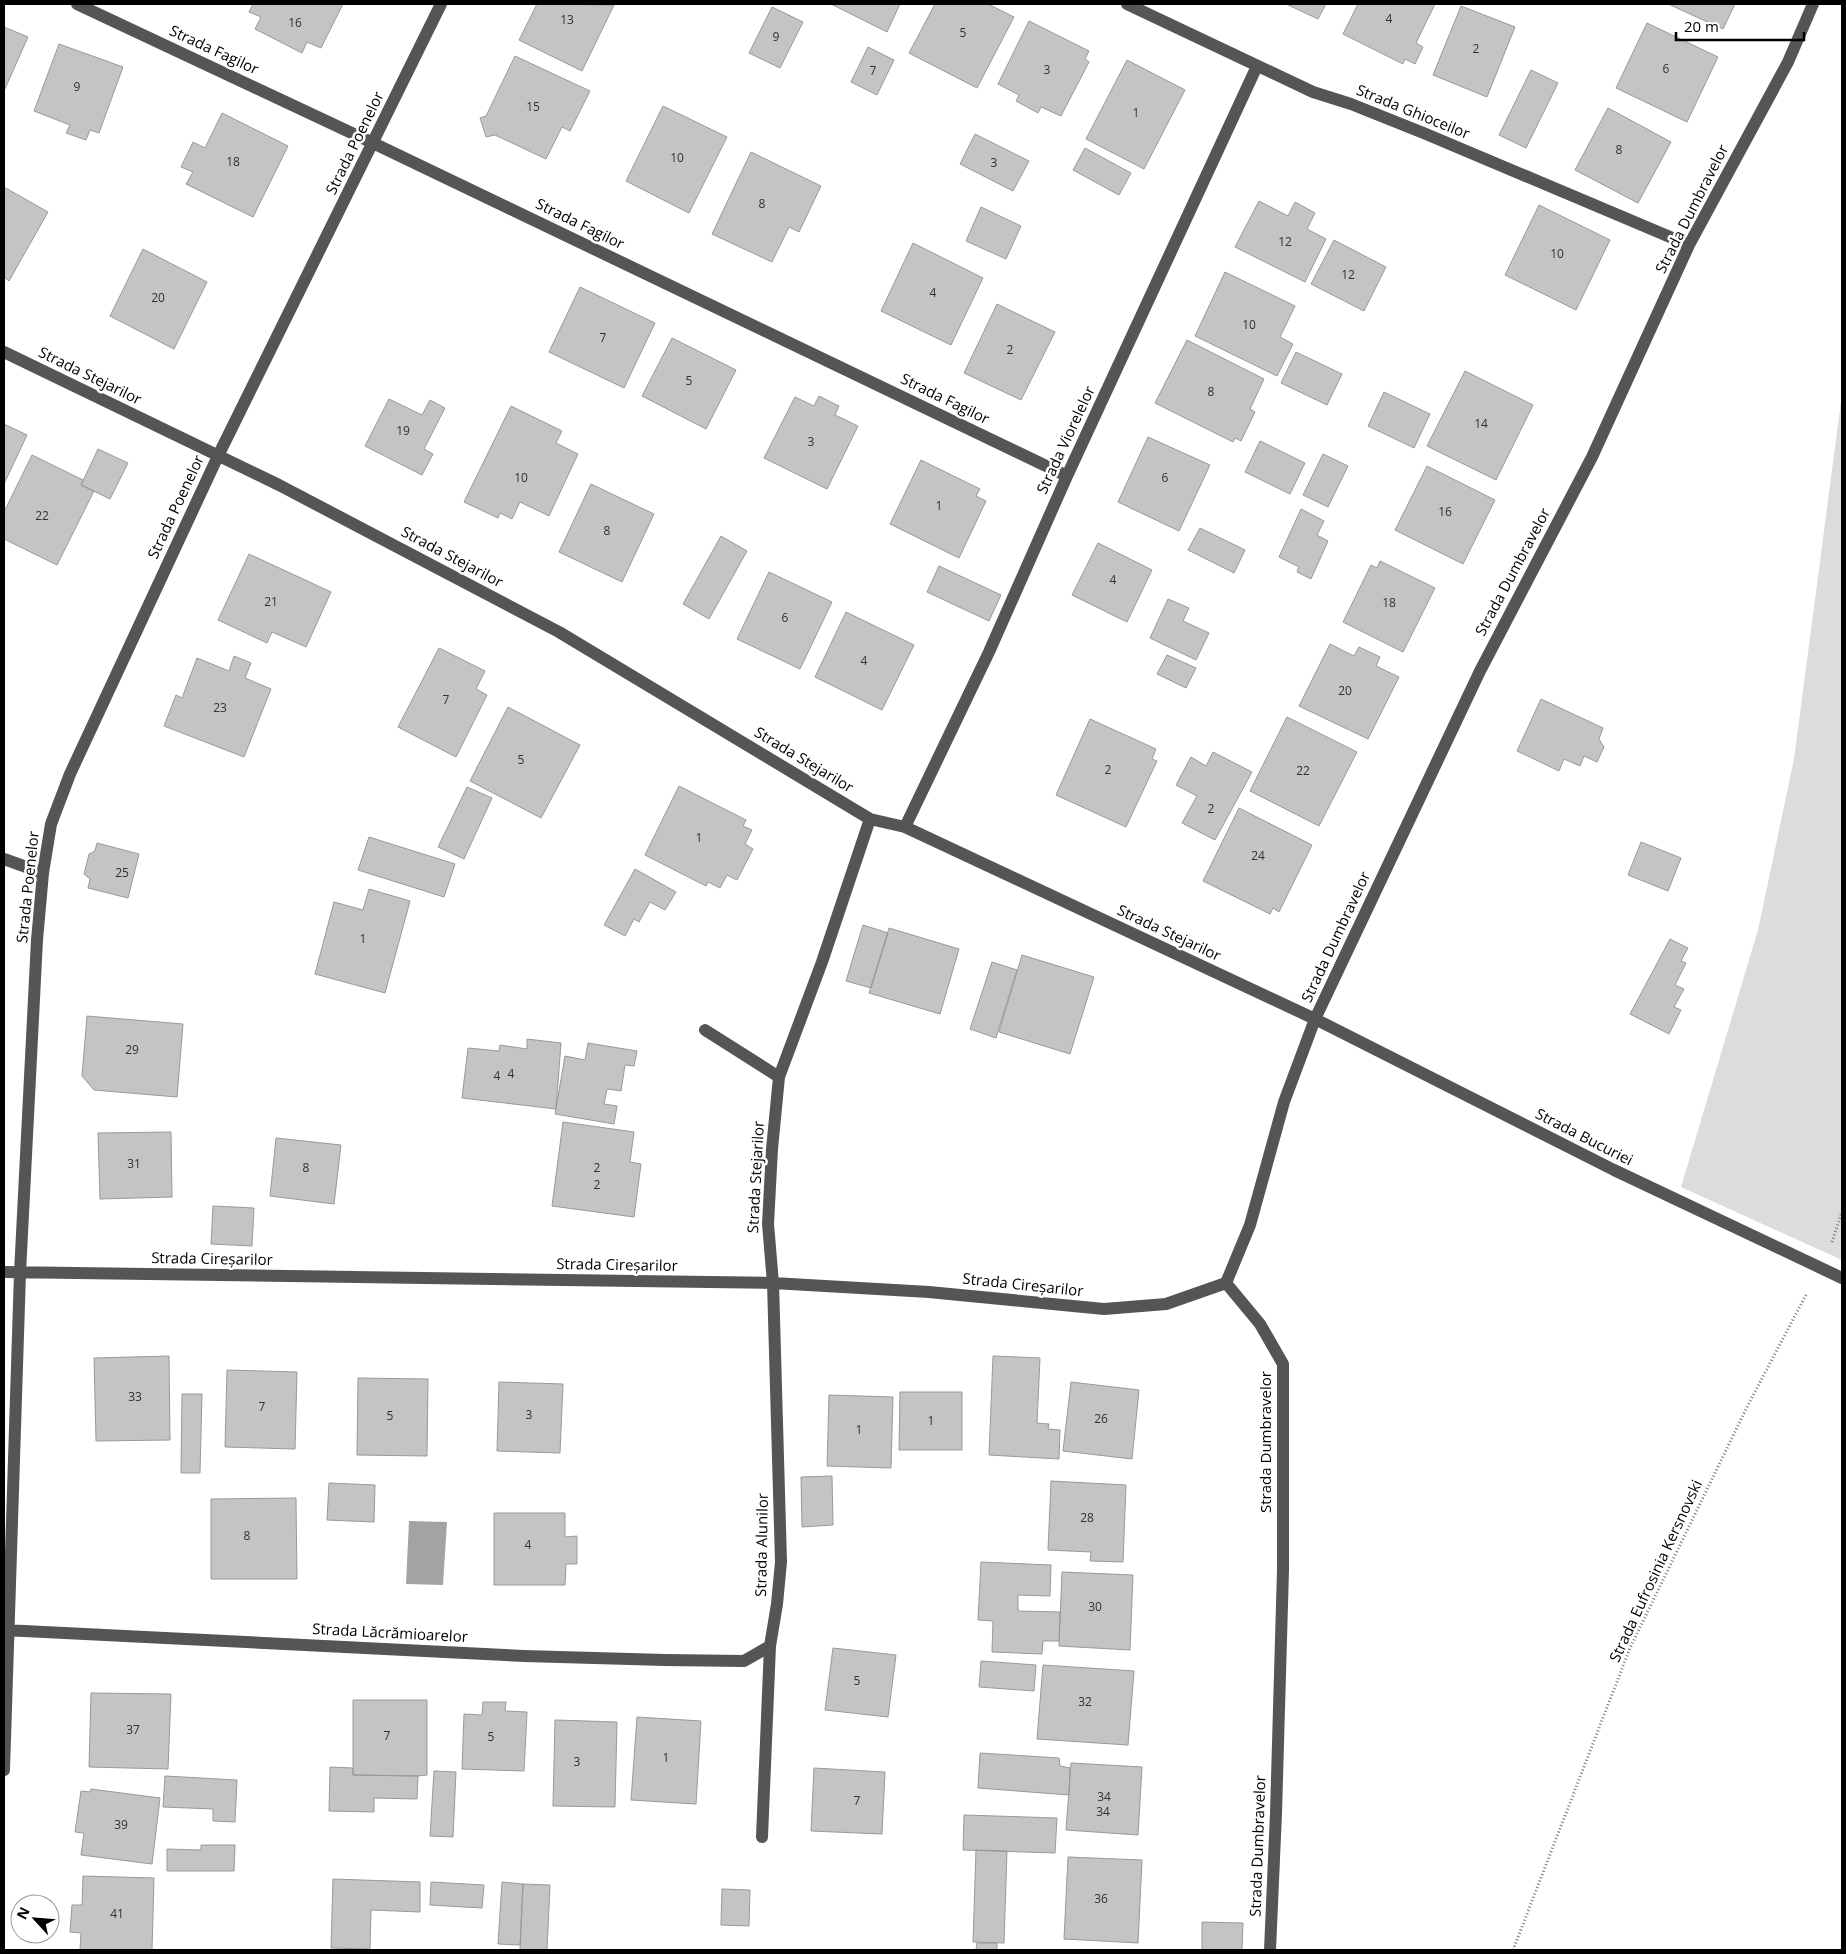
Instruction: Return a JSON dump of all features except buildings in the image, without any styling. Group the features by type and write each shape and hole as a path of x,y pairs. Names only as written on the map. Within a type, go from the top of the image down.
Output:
{"street":[{"name":"Strada Fagilor","path":"78,4 373,143 1067,476"},
{"name":"Strada Poenelor","path":"4,1770 6,1630 20,1273 37,940 43,872 51,824 70,774 218,456 441,4"},
{"name":"Strada Ghioceilor","path":"1128,4 1313,92 1351,104 1426,134 1689,245"},
{"name":"Strada Dumbravelor","path":"1270,1950 1283,1570 1283,1364 1260,1324 1226,1283 1250,1225 1284,1102 1315,1019 1480,671 1592,457 1689,245 1788,62 1813,4"},
{"name":"Strada Viorelelor","path":"905,826 989,652 1067,476 1257,66"},
{"name":"Strada Stejarilor","path":"4,352 288,489 559,632 870,818 905,826 1315,1019"},
{"name":"Strada Stejarilor","path":"773,1283 768,1224 772,1149 779,1077 822,962 870,818"},
{"path":"4,859 43,872"},
{"name":"Strada Bucuriei","path":"1315,1019 1614,1170 1842,1278"},
{"path":"705,1030 779,1077"},
{"name":"Strada Cireșarilor","path":"4,1272 773,1283 929,1292 1104,1309 1166,1304 1226,1283"},
{"name":"Strada Alunilor","path":"762,1837 770,1646 781,1562 773,1283"},
{"name":"Strada Lăcrămioarelor","path":"6,1630 524,1656 665,1660 744,1661 770,1646"}],"path":[{"name":"Strada Eufrosinia Kersnovski","path":"1513,1950 1630,1648 1748,1405 1830,1249 1842,1212"}],"shaded area":[{"path":"1842,394 1842,1260 1681,1187 1758,930 1794,759"},
{"path":"409,1521 447,1522 443,1585 406,1584"}]}
